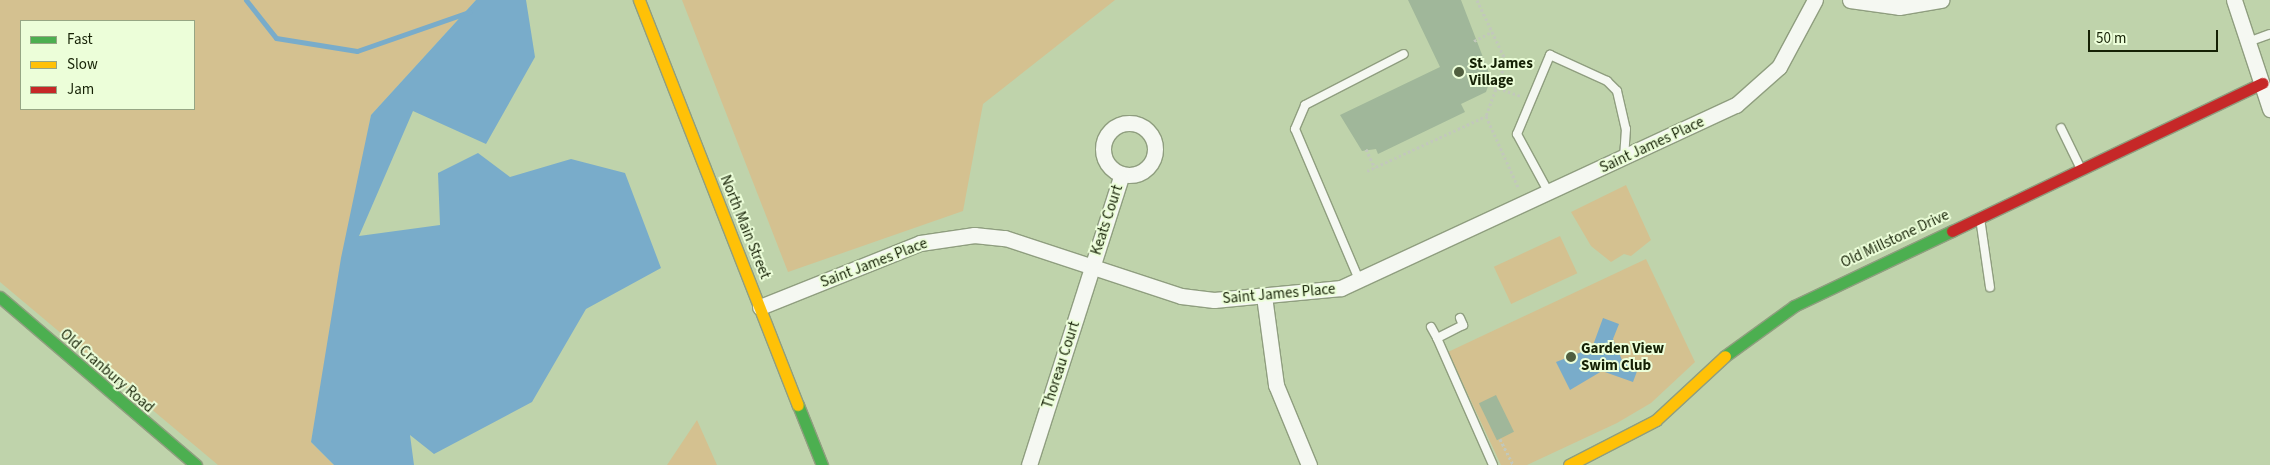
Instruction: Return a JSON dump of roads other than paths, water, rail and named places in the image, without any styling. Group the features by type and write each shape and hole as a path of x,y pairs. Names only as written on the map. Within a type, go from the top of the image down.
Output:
{"street":[{"name":"North Main Street","path":"639,0 822,465"},
{"name":"Saint James Place","path":"760,307 920,243 948,237 1005,238 1182,296 1214,300 1264,296 1360,282 1736,105 1762,87 1779,67 1815,0"},
{"path":"1850,0 1899,7 1941,0"},
{"path":"2234,0 2270,109"},
{"name":"Old Millstone Drive","path":"1569,465 1656,420 1738,344 1794,306 2262,83"},
{"name":"Keats Court","path":"1092,266 1122,174"},
{"name":"Thoreau Court","path":"1029,465 1092,266"},
{"path":"1264,296 1276,385 1309,465"},
{"name":"Old Cranbury Road","path":"0,297 196,465"}],"lane":[{"path":"2248,42 2270,34"},
{"path":"1360,282 1295,129 1305,105 1404,54"},
{"path":"1549,193 1517,134 1550,55 1607,81 1623,106 1624,158"},
{"path":"2061,128 2081,168"},
{"path":"1980,216 1990,287"},
{"path":"1436,338 1463,325 1460,318"},
{"path":"1431,327 1493,465"}],"water":[{"path":"476,0 526,0 535,57 486,144 413,111 359,236 440,225 438,173 478,153 510,177 571,159 625,173 661,268 586,309 532,402 434,454 410,435 414,465 334,465 311,442 341,258 371,115"},
{"path":"1603,318 1619,324 1613,339 1622,360 1639,366 1633,382 1602,371 1570,390 1556,362 1592,348"}],"waterway":[{"path":"246,0 276,38 357,51 469,12"}],"place":[{"name":"St. James Village","path":"1459,72"},
{"name":"Garden View Swim Club","path":"1571,357"}]}
